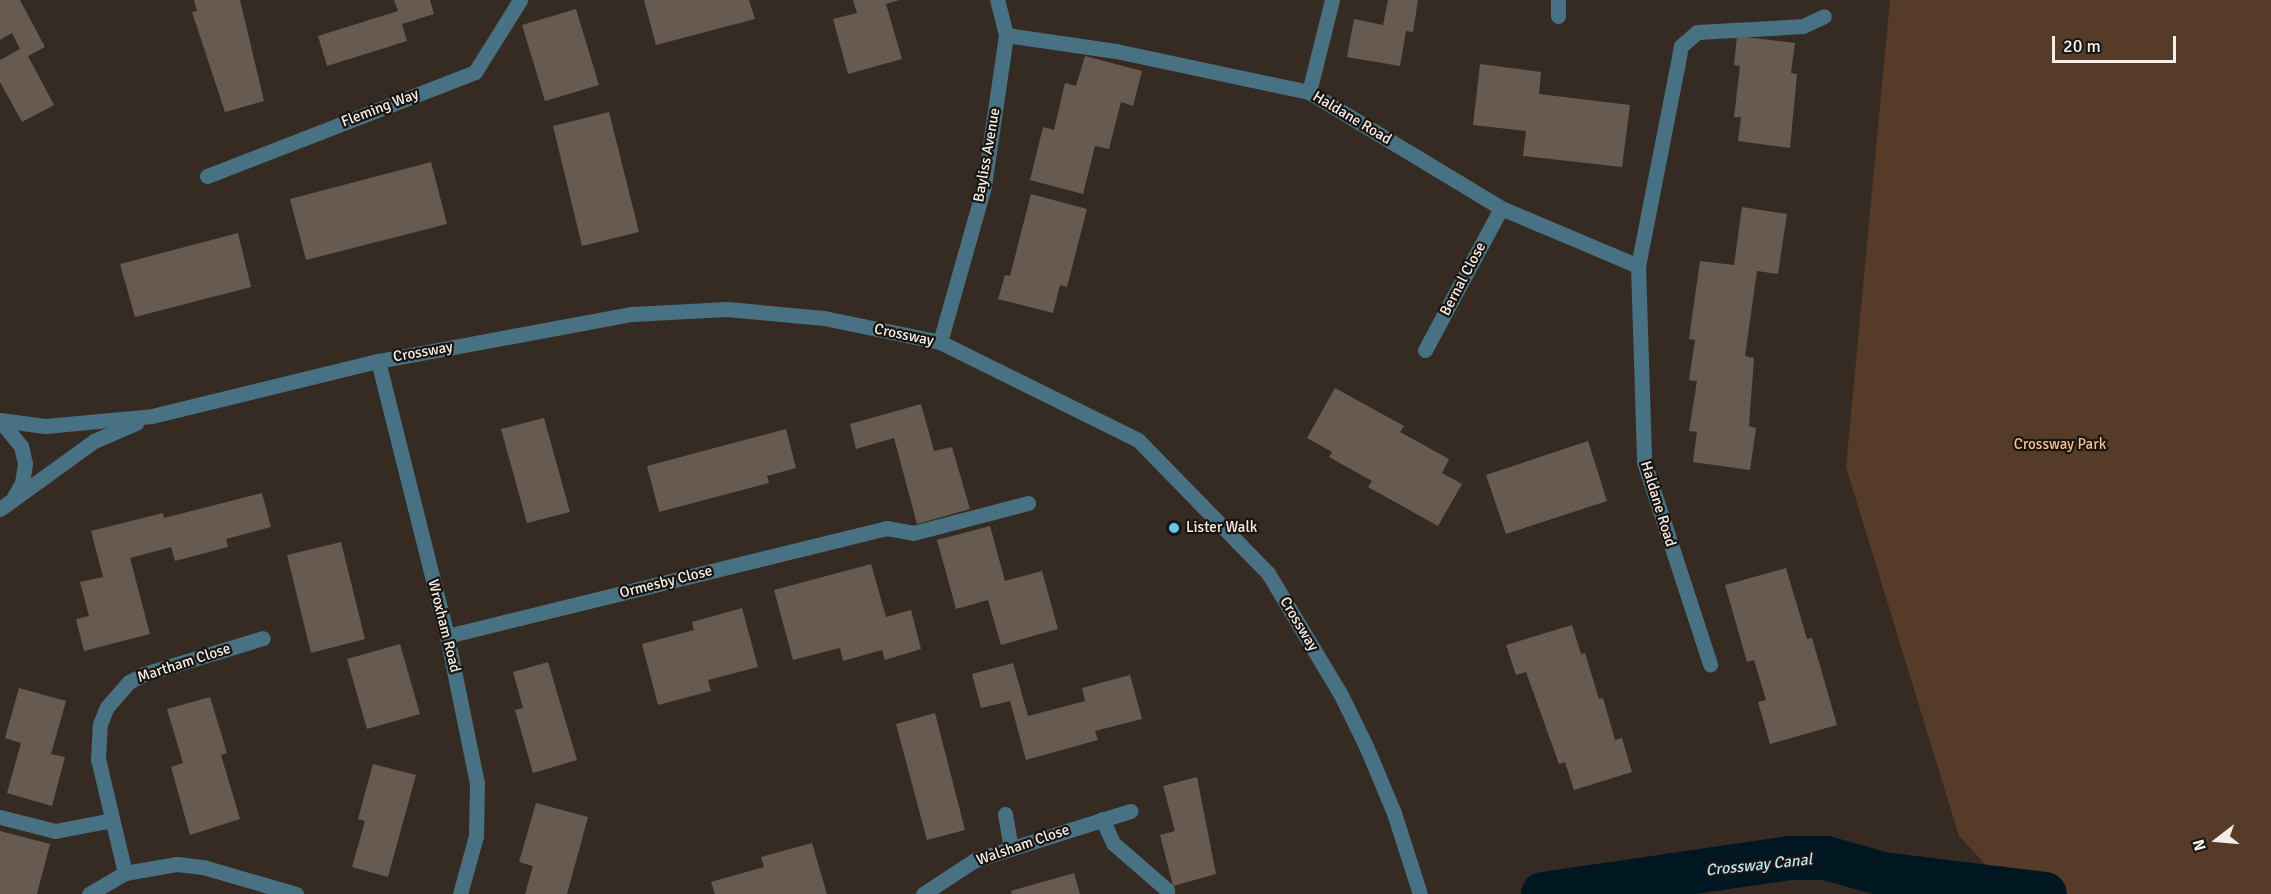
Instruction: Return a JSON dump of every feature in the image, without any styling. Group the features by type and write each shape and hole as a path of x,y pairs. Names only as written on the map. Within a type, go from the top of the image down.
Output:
{"street":[{"name":"Fleming Way","path":"207,176 475,72 520,0"},
{"name":"Bayliss Avenue","path":"940,342 984,186 1006,36 997,0"},
{"path":"1310,92 1332,0"},
{"path":"1558,0 1558,16"},
{"name":"Haldane Road","path":"1710,664 1644,462 1638,266 1681,46 1697,32 1803,26 1824,16"},
{"name":"Haldane Road","path":"1006,36 1116,51 1310,92 1501,208 1638,266"},
{"name":"Bernal Close","path":"1425,350 1501,208"},
{"name":"Crossway","path":"0,421 45,426 152,416 378,361 632,314 727,309 824,318 940,342 1138,440 1268,573 1341,695 1394,813 1420,894"},
{"name":"Wroxham Road","path":"378,361 447,636 477,783 476,836 460,894"},
{"name":"Crossway","path":"6,504 94,441 152,416"},
{"name":"Crossway","path":"0,421 21,446 25,464 22,483 6,504"},
{"name":"Ormesby Close","path":"447,636 886,528 913,533 1028,503"},
{"name":"Martham Close","path":"125,873 97,741 107,707 117,693 144,674 263,638"},
{"name":"Walsham Close","path":"923,894 975,860 1130,811"},
{"path":"1005,814 1011,848"},
{"path":"0,817 55,831 112,820"},
{"path":"1102,819 1113,843 1167,890"},
{"path":"89,894 125,873 151,866 203,867 296,894"}],"green space":[{"name":"Crossway Park","path":"1890,0 2271,0 2271,894 2013,894 1959,836 1846,467"}],"building":[{"path":"0,0 20,0 45,47 28,56 54,105 22,122 0,82 0,60 20,49 12,33 0,40"},
{"path":"194,0 240,0 264,101 225,112 192,12 197,11"},
{"path":"394,0 430,0 434,14 402,24 407,41 327,66 318,36 398,11"},
{"path":"644,0 749,0 755,19 656,45"},
{"path":"853,0 899,0 886,4 902,59 848,74 833,19 857,13"},
{"path":"1388,0 1418,0 1413,32 1406,31 1400,66 1347,57 1354,19 1383,25"},
{"path":"576,9 599,85 545,101 522,25"},
{"path":"1737,36 1795,43 1791,73 1797,74 1790,148 1738,141 1741,117 1734,117 1740,66 1734,65"},
{"path":"1085,56 1142,71 1133,106 1121,102 1109,149 1095,146 1083,194 1030,180 1043,127 1054,130 1065,83 1076,86"},
{"path":"1480,64 1541,72 1539,94 1630,105 1622,167 1523,156 1526,131 1473,125"},
{"path":"609,112 639,232 582,246 553,126"},
{"path":"431,162 447,224 306,260 290,199"},
{"path":"1031,194 1087,209 1067,287 1060,285 1053,313 998,299 1005,275 1010,276"},
{"path":"1742,207 1787,214 1778,274 1757,271 1745,356 1754,358 1749,426 1756,428 1750,470 1693,462 1697,432 1689,431 1697,381 1689,380 1695,340 1689,339 1700,261 1734,265"},
{"path":"238,233 251,287 135,317 120,264"},
{"path":"1335,388 1404,426 1400,432 1449,459 1442,473 1462,484 1438,526 1368,487 1372,481 1329,457 1332,452 1307,438"},
{"path":"921,404 934,451 952,447 970,509 917,524 894,438 856,449 850,424"},
{"path":"544,418 570,512 527,523 501,429"},
{"path":"786,429 796,468 767,476 769,483 659,512 647,466"},
{"path":"1588,441 1607,501 1506,534 1486,475"},
{"path":"262,493 271,527 226,539 228,547 175,561 171,547 130,558 150,634 84,651 76,619 89,616 80,582 103,577 91,531 163,513 164,518"},
{"path":"990,526 1005,581 1042,571 1058,629 1001,645 988,600 956,609 937,540"},
{"path":"341,542 365,639 311,653 287,555"},
{"path":"871,564 886,617 911,610 921,649 885,660 882,650 843,661 840,648 793,660 774,590"},
{"path":"1786,568 1807,639 1812,638 1837,725 1770,744 1758,702 1766,700 1754,660 1747,662 1725,585"},
{"path":"742,608 758,667 708,680 711,691 658,705 642,644 694,630 692,622"},
{"path":"1572,625 1581,654 1585,653 1599,699 1603,698 1615,740 1622,738 1632,772 1574,790 1565,762 1559,764 1526,672 1516,675 1506,645"},
{"path":"400,644 420,714 367,729 347,659"},
{"path":"548,662 577,760 533,773 515,710 523,708 513,672"},
{"path":"1013,663 1028,716 1085,701 1082,688 1130,675 1142,719 1095,731 1098,740 1026,760 1010,701 981,708 972,674"},
{"path":"19,688 66,701 51,754 65,757 52,806 7,793 21,743 5,738"},
{"path":"210,697 227,753 221,755 240,819 190,835 171,767 183,763 167,709"},
{"path":"935,713 965,830 927,840 896,724"},
{"path":"373,764 416,775 388,877 352,867 365,821 358,819"},
{"path":"1197,777 1216,874 1173,886 1160,835 1175,831 1163,786"},
{"path":"536,803 588,817 567,894 525,894 533,866 519,862"},
{"path":"0,831 50,844 37,894 0,894"},
{"path":"812,843 827,894 715,894 711,882 764,867 761,857"},
{"path":"1074,873 1080,894 1012,894 1011,891"}],"waterway":[{"name":"Crossway Canal","path":"1543,894 1789,858 1826,858 1883,874 2045,894"}],"place":[{"name":"Lister Walk","path":"1174,528"}]}
